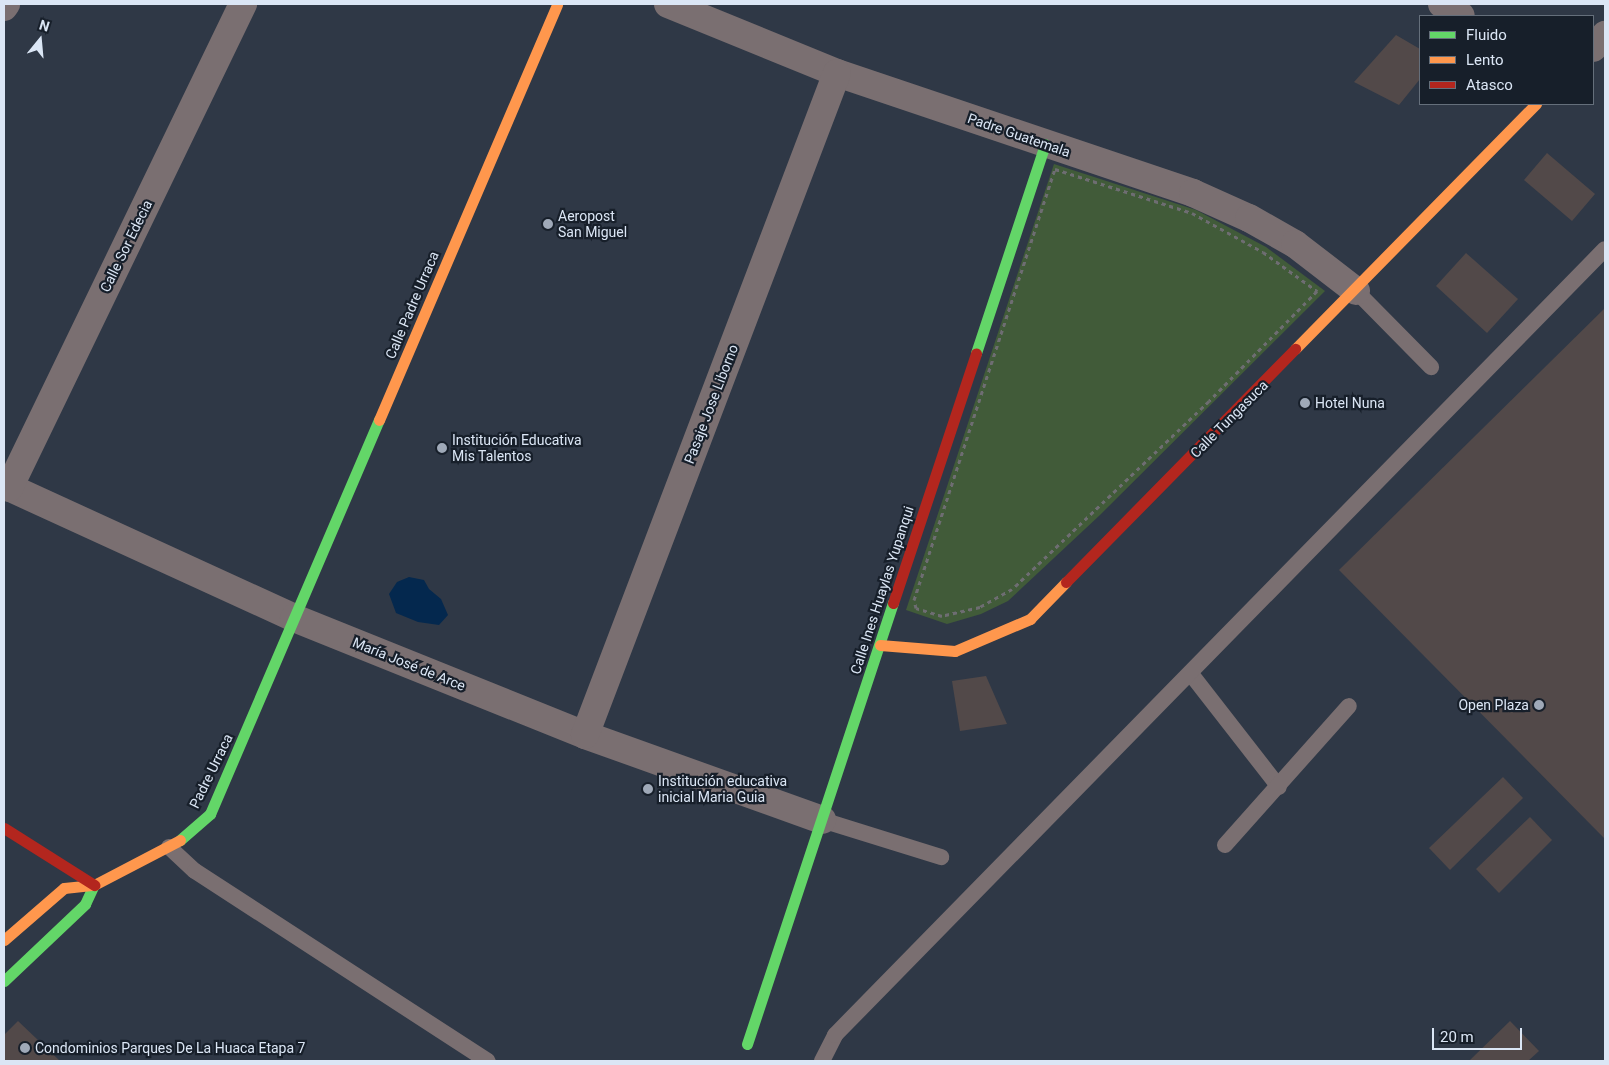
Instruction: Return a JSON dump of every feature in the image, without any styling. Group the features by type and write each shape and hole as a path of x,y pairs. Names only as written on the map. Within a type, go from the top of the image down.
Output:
{"street":[{"name":"Calle Sor Edecia","path":"6,486 243,4"},
{"name":"Calle Padre Urraca","path":"294,618 556,4"},
{"name":"Padre Guatemala","path":"668,4 1050,156 1193,194 1249,218 1295,244 1356,290"},
{"path":"1442,4 1459,15"},
{"name":"Pasaje Jose Liborno","path":"586,735 838,73"},
{"name":"Calle Tungasuca","path":"880,645 955,651 1030,620 1356,290 1535,105"},
{"name":"Calle Ines Huaylas Yupanqui","path":"747,1044 880,645 1050,156"},
{"name":"María José de Arce","path":"6,486 294,618 586,735 822,820"},
{"name":"Padre Urraca","path":"4,940 64,888 94,885 169,847 191,833 210,814 294,618"},
{"path":"4,828 94,885 85,904 4,981"}],"lane":[{"path":"822,1061 835,1035 1605,249"},
{"path":"1356,290 1431,367"},
{"path":"1190,674 1279,787"},
{"path":"1225,845 1279,787 1348,706"},
{"path":"822,820 941,857"},
{"path":"169,847 195,871 488,1061"}],"path":[{"path":"1050,156 1192,213 1262,252 1317,291 1208,402 1012,589 980,606 942,616 916,608 914,600 1050,156"}],"green space":[{"path":"1054,164 1196,210 1266,247 1325,291 1100,515 1008,601 981,614 947,624 906,610"}],"water":[{"path":"409,577 424,580 429,589 441,599 448,615 439,625 418,622 396,613 389,594 397,582"}],"building":[{"path":"1396,35 1419,48 1419,80 1399,105 1354,82"},
{"path":"1547,153 1595,194 1572,221 1524,180"},
{"path":"1466,253 1518,299 1487,333 1436,286"},
{"name":"Open Plaza","path":"1605,308 1605,839 1339,570"},
{"path":"986,676 1007,724 960,731 952,681"},
{"path":"1503,777 1523,798 1450,870 1429,848"},
{"path":"1530,817 1552,840 1499,893 1476,869"},
{"name":"Condominios Parques De La Huaca Etapa 7","path":"18,1021 60,1061 4,1061 4,1035"},
{"path":"1510,1021 1539,1051 1528,1061 1469,1061"}],"traffic: fast":[{"path":"976,353 1045,144"},
{"path":"180,840 210,814 379,420"},
{"path":"747,1044 893,603"},
{"path":"4,981 85,904 94,885"}],"traffic: slow":[{"path":"379,420 557,4"},
{"path":"1295,349 1535,105"},
{"path":"880,645 955,651 1030,619 1066,582"},
{"path":"4,940 64,888 94,885 180,840"}],"traffic: jam":[{"path":"1066,582 1295,349"},
{"path":"893,603 976,353"},
{"path":"4,828 94,885"}],"place":[{"name":"Aeropost San Miguel","path":"548,224"},
{"name":"Hotel Nuna","path":"1305,403"},
{"name":"Institución Educativa Mis Talentos","path":"442,448"},
{"name":"Open Plaza","path":"1539,705"},
{"name":"Institución educativa inicial Maria Guia","path":"648,789"},
{"name":"Condominios Parques De La Huaca Etapa 7","path":"25,1048"}]}
